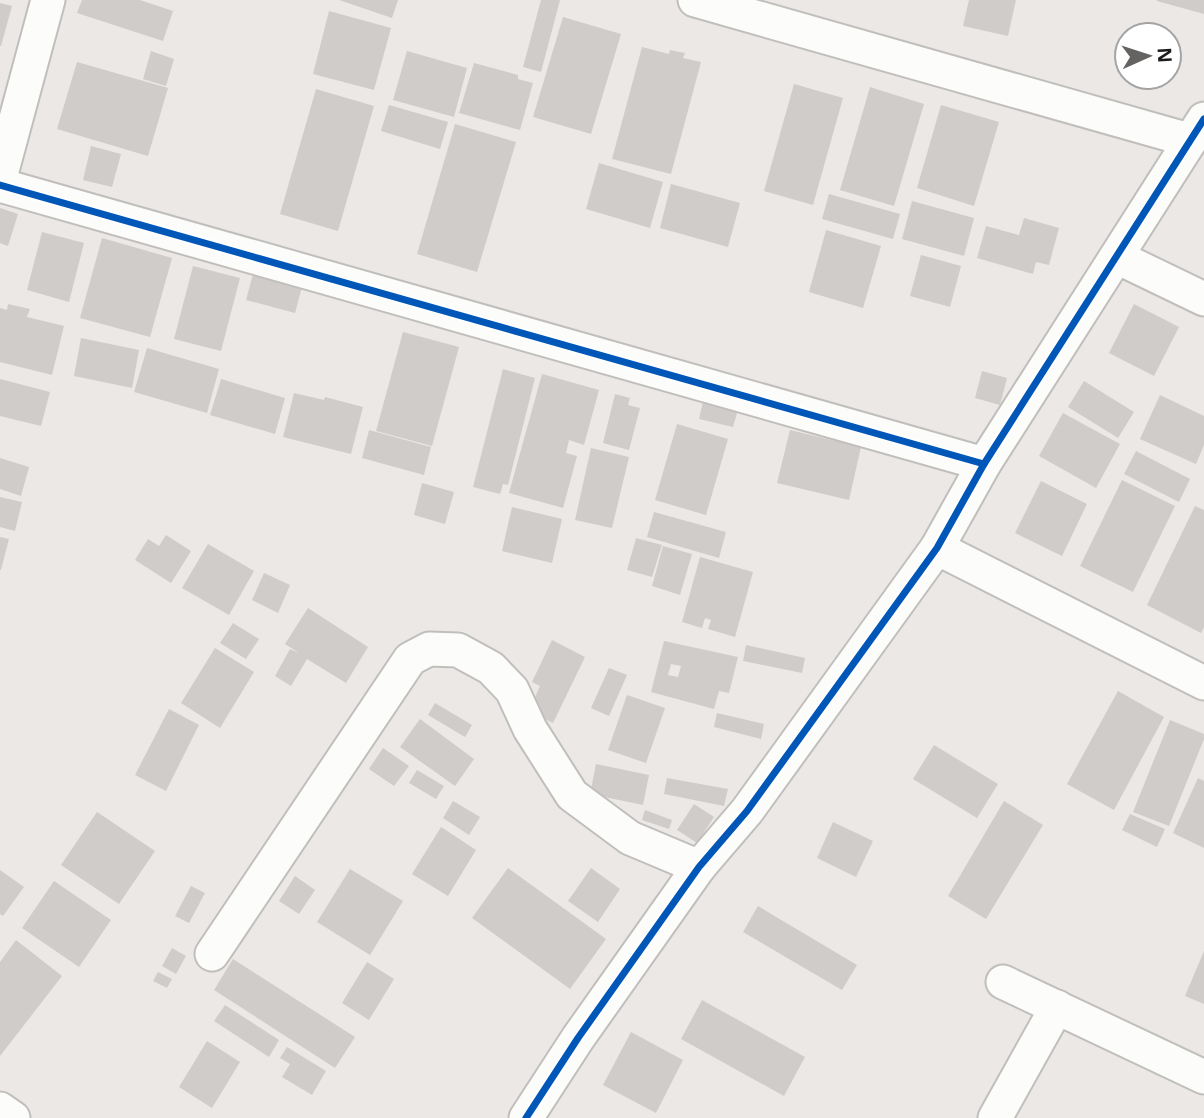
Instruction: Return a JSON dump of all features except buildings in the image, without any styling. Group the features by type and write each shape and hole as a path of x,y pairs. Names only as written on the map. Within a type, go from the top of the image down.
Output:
{"street":[{"path":"0,177 48,0"},
{"path":"526,1118 578,1038 699,867 747,811 937,548 984,464 1197,129 695,0"},
{"path":"0,185 984,464"},
{"path":"1117,257 1204,299"},
{"path":"937,548 1204,683"},
{"path":"212,954 410,659 429,649 458,650 491,668 512,690 530,729 572,795 630,838 699,867"},
{"path":"1003,982 1204,1077"},
{"path":"995,1118 1057,1007"},
{"path":"0,1109 13,1118"}],"cycle path":[{"path":"526,1118 578,1038 699,867 747,811 937,548 984,464 1204,119"},
{"path":"0,185 984,464"}]}
